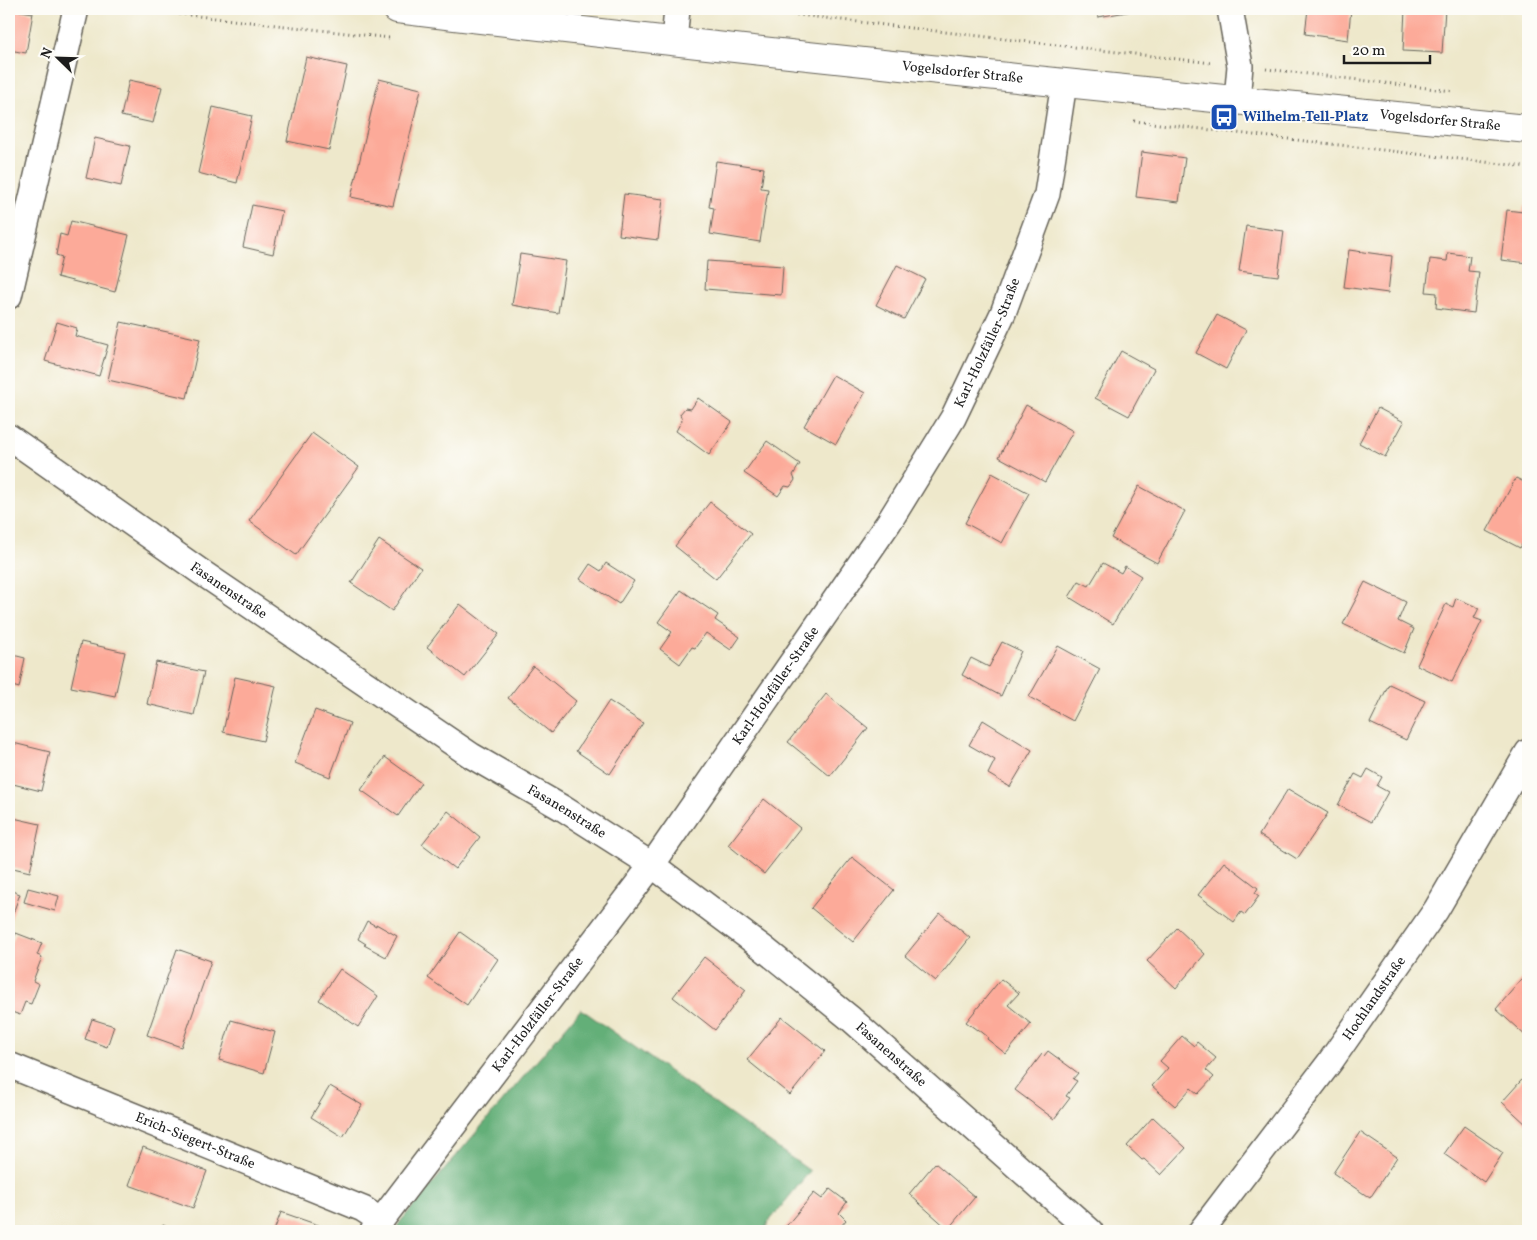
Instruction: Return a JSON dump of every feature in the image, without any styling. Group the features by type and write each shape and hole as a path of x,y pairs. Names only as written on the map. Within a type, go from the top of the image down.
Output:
{"street":[{"path":"9,296 76,9"},
{"name":"Vogelsdorfer Straße","path":"397,9 674,42 1528,129"},
{"path":"674,42 677,9"},
{"path":"1230,9 1240,66 1237,100"},
{"name":"Karl-Holzfäller-Straße","path":"377,1226 652,865 890,522 952,418 1003,313 1046,194 1064,83"},
{"name":"Fasanenstraße","path":"9,437 201,572 472,756 564,809 652,865 763,948 851,1019 1090,1231"},
{"name":"Hochlandstraße","path":"1201,1231 1330,1062 1436,910 1528,752"},
{"name":"Erich-Siegert-Straße","path":"9,1065 363,1209 377,1226"}],"path":[{"path":"747,9 1459,91"}],"green space":[{"path":"581,1009 810,1171 767,1224 766,1231 395,1231 400,1222"}],"building":[{"path":"9,9 33,13 26,53 9,50"},
{"path":"1096,9 1138,9 1138,10 1098,17"},
{"path":"1308,9 1351,9 1348,40 1305,34"},
{"path":"1405,9 1445,9 1442,53 1403,51"},
{"path":"306,57 347,66 329,150 287,141"},
{"path":"379,79 421,89 393,206 351,197"},
{"path":"129,80 162,87 153,123 121,116"},
{"path":"213,107 252,116 237,183 198,173"},
{"path":"95,138 130,146 121,186 86,178"},
{"path":"1142,152 1185,158 1179,202 1136,197"},
{"path":"716,161 764,168 761,188 768,189 760,242 710,234 714,208 709,207"},
{"path":"624,194 663,199 658,240 619,235"},
{"path":"252,205 282,211 273,254 243,247"},
{"path":"1524,205 1528,206 1528,263 1501,260 1507,210 1523,212"},
{"path":"71,221 129,235 115,292 57,277 62,257 56,255 60,234 67,236"},
{"path":"1246,226 1284,231 1278,276 1239,271"},
{"path":"1349,250 1392,256 1388,293 1344,287"},
{"path":"1448,253 1470,256 1468,271 1479,272 1474,313 1436,308 1437,293 1426,292 1430,259 1447,261"},
{"path":"520,254 566,261 558,313 512,305"},
{"path":"707,261 783,266 781,295 705,289"},
{"path":"897,265 925,279 904,319 876,305"},
{"path":"1217,315 1246,330 1226,369 1196,353"},
{"path":"57,322 77,328 75,336 108,345 99,376 45,361"},
{"path":"121,322 200,339 187,398 108,380"},
{"path":"1121,351 1154,369 1129,416 1095,398"},
{"path":"833,375 865,393 836,444 804,426"},
{"path":"698,398 732,422 709,455 676,431 682,420 680,414 685,408 691,409"},
{"path":"1026,405 1073,431 1045,482 999,457"},
{"path":"1378,408 1404,422 1385,457 1359,443"},
{"path":"312,433 359,467 296,555 249,521"},
{"path":"767,441 800,464 793,475 795,480 790,487 785,486 778,496 744,473"},
{"path":"992,473 1029,493 1002,543 965,523"},
{"path":"1516,478 1528,484 1528,533 1520,548 1487,531"},
{"path":"1139,486 1185,511 1157,563 1111,538"},
{"path":"710,502 751,534 716,579 675,546"},
{"path":"379,540 421,568 392,611 351,583"},
{"path":"606,563 634,581 619,604 580,579 590,564 601,571"},
{"path":"1103,563 1121,573 1125,566 1141,576 1113,624 1069,597 1079,581 1089,586"},
{"path":"1365,582 1406,602 1398,621 1414,629 1404,653 1343,624"},
{"path":"681,590 718,615 715,620 740,637 731,650 706,633 695,648 692,647 680,664 660,649 672,632 658,622"},
{"path":"1456,598 1479,608 1474,618 1482,621 1452,682 1417,665 1446,604 1453,607"},
{"path":"460,604 499,634 465,677 427,647"},
{"path":"81,642 125,652 115,696 71,687"},
{"path":"1002,642 1021,651 1001,696 962,675 971,658 989,667"},
{"path":"1058,646 1100,669 1073,721 1029,697"},
{"path":"9,654 25,658 19,688 9,685"},
{"path":"156,662 204,672 194,715 147,704"},
{"path":"533,666 576,701 551,733 508,698"},
{"path":"235,677 276,686 263,741 223,732"},
{"path":"1389,684 1425,701 1406,740 1370,723"},
{"path":"826,694 868,728 830,776 788,742"},
{"path":"609,701 643,723 610,774 576,751"},
{"path":"315,710 350,723 330,777 295,763"},
{"path":"983,720 1032,750 1010,787 988,774 995,760 969,745"},
{"path":"9,742 50,752 41,791 9,783"},
{"path":"385,757 421,783 398,816 361,790"},
{"path":"1368,769 1382,777 1377,786 1388,792 1371,822 1338,805 1355,774 1363,778"},
{"path":"1288,789 1328,813 1297,859 1259,835"},
{"path":"764,799 800,828 764,874 728,845"},
{"path":"448,811 480,837 455,869 422,844"},
{"path":"9,817 40,824 30,872 9,867"},
{"path":"852,857 894,890 853,942 811,908"},
{"path":"1224,862 1258,888 1255,893 1259,896 1245,915 1241,912 1234,922 1198,895"},
{"path":"28,888 59,896 55,911 24,902"},
{"path":"9,890 20,894 9,924"},
{"path":"940,913 970,938 936,981 905,956"},
{"path":"367,921 397,936 386,957 364,945 366,944 358,939"},
{"path":"1177,928 1205,954 1176,988 1147,961"},
{"path":"460,932 498,959 467,1005 428,978"},
{"path":"16,933 42,943 37,955 42,957 33,981 39,984 31,1004 25,1002 20,1015 9,1011 9,944 11,945"},
{"path":"177,949 211,961 181,1047 147,1035"},
{"path":"704,957 746,990 715,1030 673,997"},
{"path":"340,969 378,996 358,1027 319,1000"},
{"path":"1528,972 1528,1038 1496,1009"},
{"path":"1001,979 1019,993 1008,1005 1031,1024 1006,1054 978,1029 966,1022"},
{"path":"782,1017 825,1051 790,1095 747,1060"},
{"path":"92,1019 114,1026 107,1047 85,1039"},
{"path":"231,1020 275,1032 264,1073 219,1060"},
{"path":"1182,1036 1194,1046 1197,1042 1216,1058 1206,1070 1214,1077 1198,1094 1191,1088 1175,1106 1152,1086 1168,1068 1160,1061"},
{"path":"1048,1051 1078,1073 1073,1079 1077,1081 1066,1096 1070,1098 1054,1119 1015,1090 1042,1054 1044,1056"},
{"path":"1528,1073 1528,1126 1502,1102"},
{"path":"330,1086 362,1105 343,1137 311,1117"},
{"path":"1153,1117 1186,1148 1161,1175 1127,1146"},
{"path":"1464,1126 1503,1153 1484,1182 1444,1154"},
{"path":"1360,1132 1397,1157 1370,1198 1333,1173"},
{"path":"143,1147 207,1171 193,1208 129,1185"},
{"path":"935,1163 975,1197 948,1229 909,1194"},
{"path":"830,1189 847,1202 839,1213 846,1220 837,1231 782,1231 814,1193 822,1199"},
{"path":"281,1212 321,1226 319,1231 274,1231"},
{"path":"163,1225 175,1231 160,1231"}],"place":[{"name":"Wilhelm-Tell-Platz","path":"1224,117"}]}
